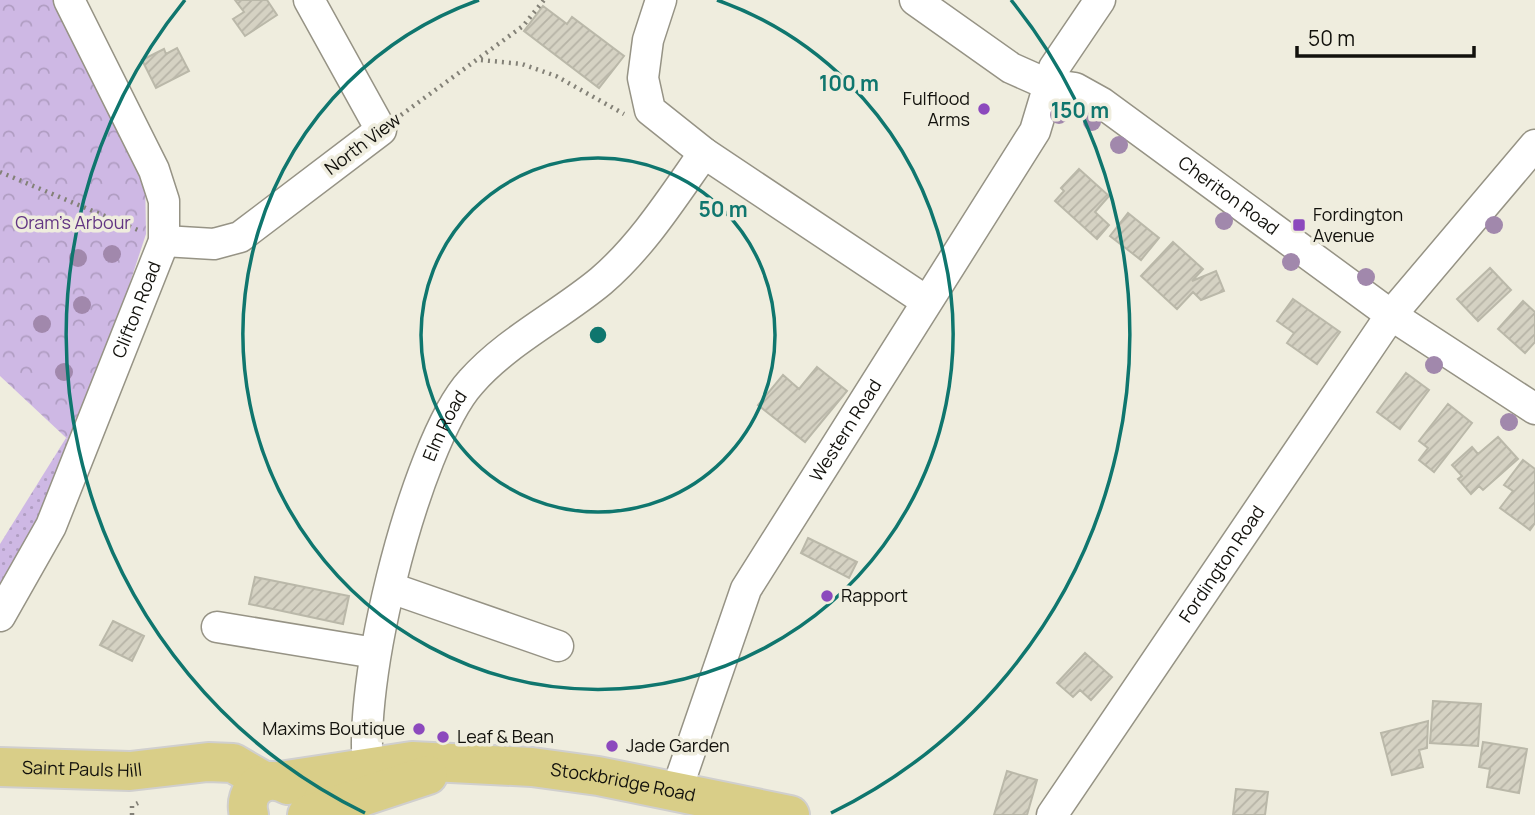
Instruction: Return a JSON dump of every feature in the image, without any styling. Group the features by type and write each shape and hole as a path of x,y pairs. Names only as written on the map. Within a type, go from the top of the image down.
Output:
{"main road":[{"name":"Saint Pauls Hill","path":"0,767 163,769 208,762 233,763 268,799"},
{"name":"Stockbridge Road","path":"268,799 457,765 541,768 598,775 748,810 790,815"},
{"name":"Stockbridge Road","path":"307,815 370,780"}],"street":[{"name":"Clifton Road","path":"0,616 51,526 164,241 164,201 154,170 69,0"},
{"path":"309,0 381,130"},
{"path":"661,0 648,40 643,78 650,110 704,153 926,301"},
{"name":"Cheriton Road","path":"915,0 1012,68 1047,84 1075,88 1102,103 1391,315 1535,409"},
{"name":"Western Road","path":"676,792 746,589 1035,131 1054,68 1100,0"},
{"name":"North View","path":"164,241 214,244 240,237 381,130"},
{"path":"1391,315 1535,145"},
{"name":"Elm Road","path":"370,780 365,723 375,653 409,514 448,416 470,382 531,331 602,280 657,220 704,153"},
{"name":"Fordington Road","path":"1052,815 1391,315"},
{"path":"391,588 558,646"},
{"path":"217,628 375,653"}],"path":[{"name":"North View","path":"381,130 523,26 544,0"},
{"path":"480,60 522,64 556,76 623,114 650,110"},
{"path":"0,172 164,241"},
{"path":"132,806 132,815"}],"green space":[{"name":"Oram's Arbour","path":"0,0 56,0 145,175 146,234 76,447 0,376"},
{"path":"66,438 76,447 0,602 0,544"}],"building":[{"path":"235,0 267,0 277,15 245,36 233,19 244,12"},
{"path":"543,6 567,24 572,17 624,56 599,88 524,31"},
{"path":"177,48 189,71 156,88 142,60 164,49 166,54"},
{"path":"1079,169 1109,196 1095,212 1109,225 1097,239 1055,201 1064,191 1061,188"},
{"path":"1128,213 1159,238 1141,260 1110,236"},
{"path":"1173,242 1203,269 1192,281 1216,271 1224,291 1201,300 1193,292 1177,309 1141,276"},
{"path":"1490,268 1511,290 1478,321 1457,299"},
{"path":"1293,299 1340,332 1317,364 1287,343 1294,333 1277,321"},
{"path":"1523,301 1535,312 1535,342 1525,353 1498,329"},
{"path":"817,367 847,391 805,442 758,405 783,375 799,389"},
{"path":"1406,373 1429,390 1400,429 1377,412"},
{"path":"1448,404 1472,423 1434,472 1419,460 1428,448 1419,441"},
{"path":"1498,437 1518,459 1483,490 1479,486 1471,494 1458,479 1462,476 1452,465 1472,447 1478,454"},
{"path":"1523,460 1535,469 1535,523 1530,530 1500,508 1513,491 1504,485"},
{"path":"808,538 857,562 849,578 801,553"},
{"path":"255,577 349,596 343,624 249,604"},
{"path":"113,621 144,636 132,661 100,645"},
{"path":"1085,653 1112,677 1091,700 1080,690 1073,697 1057,683"},
{"path":"1433,701 1481,704 1478,746 1430,743"},
{"path":"1428,721 1427,748 1419,750 1423,767 1392,775 1381,733"},
{"path":"1483,742 1527,749 1519,793 1487,787 1490,769 1479,767"},
{"path":"1007,771 1037,780 1027,815 994,815"},
{"path":"1236,789 1268,792 1265,815 1233,815"}],"place":[{"name":"Fulflood Arms","path":"984,109"},
{"name":"Fordington Avenue","path":"1299,225"},
{"name":"Rapport","path":"827,596"},
{"name":"Maxims Boutique","path":"419,729"},
{"name":"Leaf & Bean","path":"443,737"},
{"name":"Jade Garden","path":"612,746"}]}
